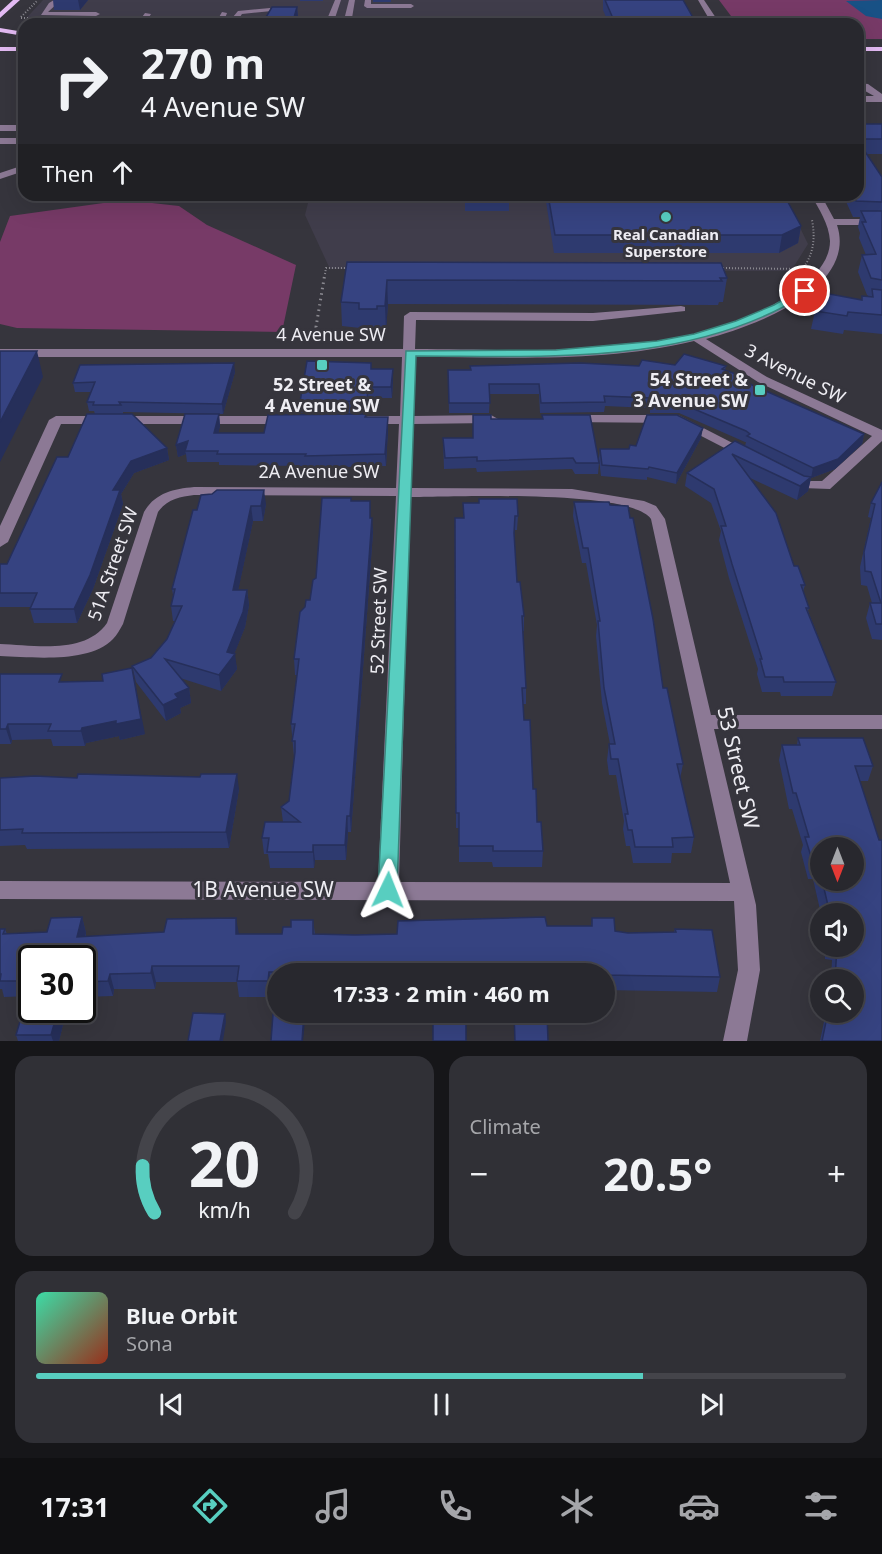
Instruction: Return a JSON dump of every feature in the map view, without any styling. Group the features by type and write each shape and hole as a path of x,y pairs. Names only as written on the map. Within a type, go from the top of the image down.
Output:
{"main road":[{"path":"0,16 16,0"},
{"path":"0,30 18,34"},
{"path":"0,38 18,36"},
{"path":"864,48 882,48"},
{"path":"0,49 18,49"},
{"path":"864,56 882,56"}],"street":[{"path":"331,18 338,0"},
{"path":"348,18 352,0"},
{"path":"368,0 367,6 411,6"},
{"path":"701,0 712,18"},
{"path":"57,2 51,4 43,14 96,14 93,18"},
{"path":"236,18 240,12 270,11 245,13 242,18"},
{"path":"222,18 224,13"},
{"path":"140,18 147,14"},
{"path":"864,86 882,98"},
{"path":"864,99 882,98"},
{"path":"0,128 18,128"},
{"path":"0,141 18,141"},
{"path":"0,176 18,170"},
{"path":"805,291 822,273 832,257 835,243 830,222 819,201"},
{"path":"830,222 882,222"},
{"path":"805,291 823,295"},
{"name":"4 Avenue SW","path":"0,353 594,351 696,337 761,315 805,291"},
{"name":"52 Street SW","path":"388,890 410,316 593,317 681,309"},
{"name":"3 Avenue SW","path":"696,337 723,357 771,385 881,435"},
{"path":"358,420 504,419"},
{"path":"552,419 678,419 758,460"},
{"path":"0,543 56,420 299,420"},
{"path":"778,470 807,485 825,486 881,435"},
{"name":"2A Avenue SW","path":"165,497 194,491 572,493 628,501 651,509"},
{"name":"51A Street SW","path":"0,650 67,650 98,643 112,632 150,512 165,497"},
{"name":"53 Street SW","path":"651,509 658,519 743,892 749,970 735,1041"},
{"path":"705,722 882,722"},
{"name":"1B Avenue SW","path":"0,890 743,892"}],"path":[{"path":"21,18 38,0"},
{"path":"789,282 803,269 813,250 816,238 810,215"},
{"path":"322,339 324,337 318,334 316,327 326,268 361,268"},
{"path":"715,268 803,269"}],"shaded area":[{"path":"43,0 682,0 692,18 26,18"},
{"path":"719,0 882,0 882,39 864,39 864,18 732,18"},
{"path":"118,201 179,206 207,225 296,265 282,332 17,328 0,324 0,242 10,216"},
{"path":"308,201 787,201 808,244 791,271 330,269 305,215"}],"water":[{"path":"882,0 882,19 866,16 846,1"}],"building":[{"path":"605,0 683,0 693,18 613,18"},
{"path":"272,7 297,7 294,18 266,18"},
{"path":"864,124 882,124 882,139 864,139"},
{"path":"864,150 882,177 882,202 856,201 864,201"},
{"path":"549,201 787,201 801,226 782,235 555,235"},
{"path":"861,211 882,211 882,280 871,278 862,255 876,254 862,222 866,222"},
{"path":"347,262 721,263 727,278 720,278 722,281 387,280 385,306 377,306 377,309 359,309 359,303 341,302"},
{"path":"872,289 882,290 882,315 848,312 847,316 815,311 819,292 862,300 862,296 873,297"},
{"path":"0,351 37,351 0,422"},
{"path":"684,354 726,366 722,369 747,378 743,381 864,434 838,459 813,468 747,436 750,434 746,431 680,403 651,403 652,398 604,396 605,402 541,403 539,384 489,384 490,403 449,403 448,370 471,370 470,366 580,363 639,366 642,360 675,365"},
{"path":"307,361 371,363 371,369 393,369 391,387 368,387 367,401 300,402"},
{"path":"234,363 222,404 119,402 121,405 93,405 94,402 87,402 95,382 73,383 80,365"},
{"path":"87,414 132,414 167,448 131,461 113,490 120,490 90,575 74,609 30,609 37,593 0,593 0,564 7,564 57,457 68,457"},
{"path":"185,414 219,414 214,433 264,433 268,415 366,414 365,417 388,417 385,454 305,456 306,454 217,454 218,451 185,451 188,441 176,445"},
{"path":"473,415 491,415 491,419 543,419 542,415 590,415 599,463 576,463 573,458 477,461 477,457 445,458 443,438 473,438"},
{"path":"647,415 677,415 703,428 677,473 649,467 648,469 602,465 600,449 629,449 630,445 636,446"},
{"path":"735,441 804,476 811,477 800,486 732,454 776,513 794,566 798,566 805,585 801,585 809,608 806,608 836,682 784,682 783,677 765,677 760,659 762,659 721,526 726,526 714,489 687,473"},
{"path":"882,482 882,624 876,624 870,603 881,603 871,572 865,571 864,552 875,504 871,503"},
{"path":"217,490 264,490 261,506 251,506 233,590 247,590 243,612 227,652 235,654 219,675 165,659 189,688 175,694 178,698 163,705 132,666 151,658 167,639 182,606 171,606 175,589 172,589 193,510 197,510 201,495 212,494"},
{"path":"322,498 351,498 351,501 370,501 370,518 372,518 350,816 347,816 345,845 313,845 313,852 267,852 269,838 262,838 265,822 300,822 281,807 289,801 295,752 295,741 292,741 295,724 291,724 299,659 294,659 300,612 305,607 306,600 310,600 313,580 316,578"},
{"path":"479,499 517,499 518,516 515,516 514,533 517,582 520,582 524,616 522,616 526,688 522,688 524,720 530,720 533,789 536,789 537,822 541,822 543,851 493,851 493,846 459,846 459,813 456,813 455,518 464,518 463,503 479,503"},
{"path":"574,502 609,502 610,505 628,506 630,518 633,518 653,619 663,688 667,688 683,764 677,764 694,837 672,838 673,847 635,847 632,830 628,830 625,814 628,814 618,759 611,759 609,744 615,744 604,688 598,621 600,621 588,548 583,548"},
{"path":"132,668 141,719 116,724 116,721 82,728 81,731 48,731 51,724 8,724 6,729 0,729 0,674 62,674 59,682 103,681 102,674"},
{"path":"798,738 863,738 873,766 855,766 879,840 882,840 882,1041 822,1041 826,1023 864,1023 864,969 836,969 836,957 864,957 864,903 827,903 825,891 864,891 864,837 810,837 810,853 805,837 809,837 796,793 793,793 782,745 800,745"},
{"path":"78,774 200,777 201,774 237,774 226,832 22,833 23,829 0,830 0,778 35,776 77,778"},
{"path":"82,917 77,937 164,932 167,919 236,918 236,934 282,934 283,927 291,927 291,920 313,920 313,934 355,935 397,934 398,921 545,917 547,926 592,926 592,918 614,918 615,931 628,933 676,932 675,929 712,930 720,977 615,975 615,963 267,963 267,981 237,981 239,966 152,966 151,973 110,974 108,981 96,981 96,945 18,945 18,981 0,981 0,929 5,929 3,934 47,932 51,918"},
{"path":"193,1013 225,1014 220,1041 188,1041"},
{"path":"20,1023 54,1023 51,1035 16,1035"},
{"path":"272,1023 303,1023 302,1041 271,1041"},
{"path":"433,1023 466,1023 466,1041 433,1041"},
{"path":"514,1023 547,1023 548,1041 515,1041"}],"place":[{"name":"Real Canadian Superstore","path":"666,217"},
{"name":"52 Street & 4 Avenue SW","path":"322,365"},
{"name":"54 Street & 3 Avenue SW","path":"760,390"}],"route":[{"path":"388,890 410,353 556,353 626,349 696,337 740,324 777,308 805,291"}]}
